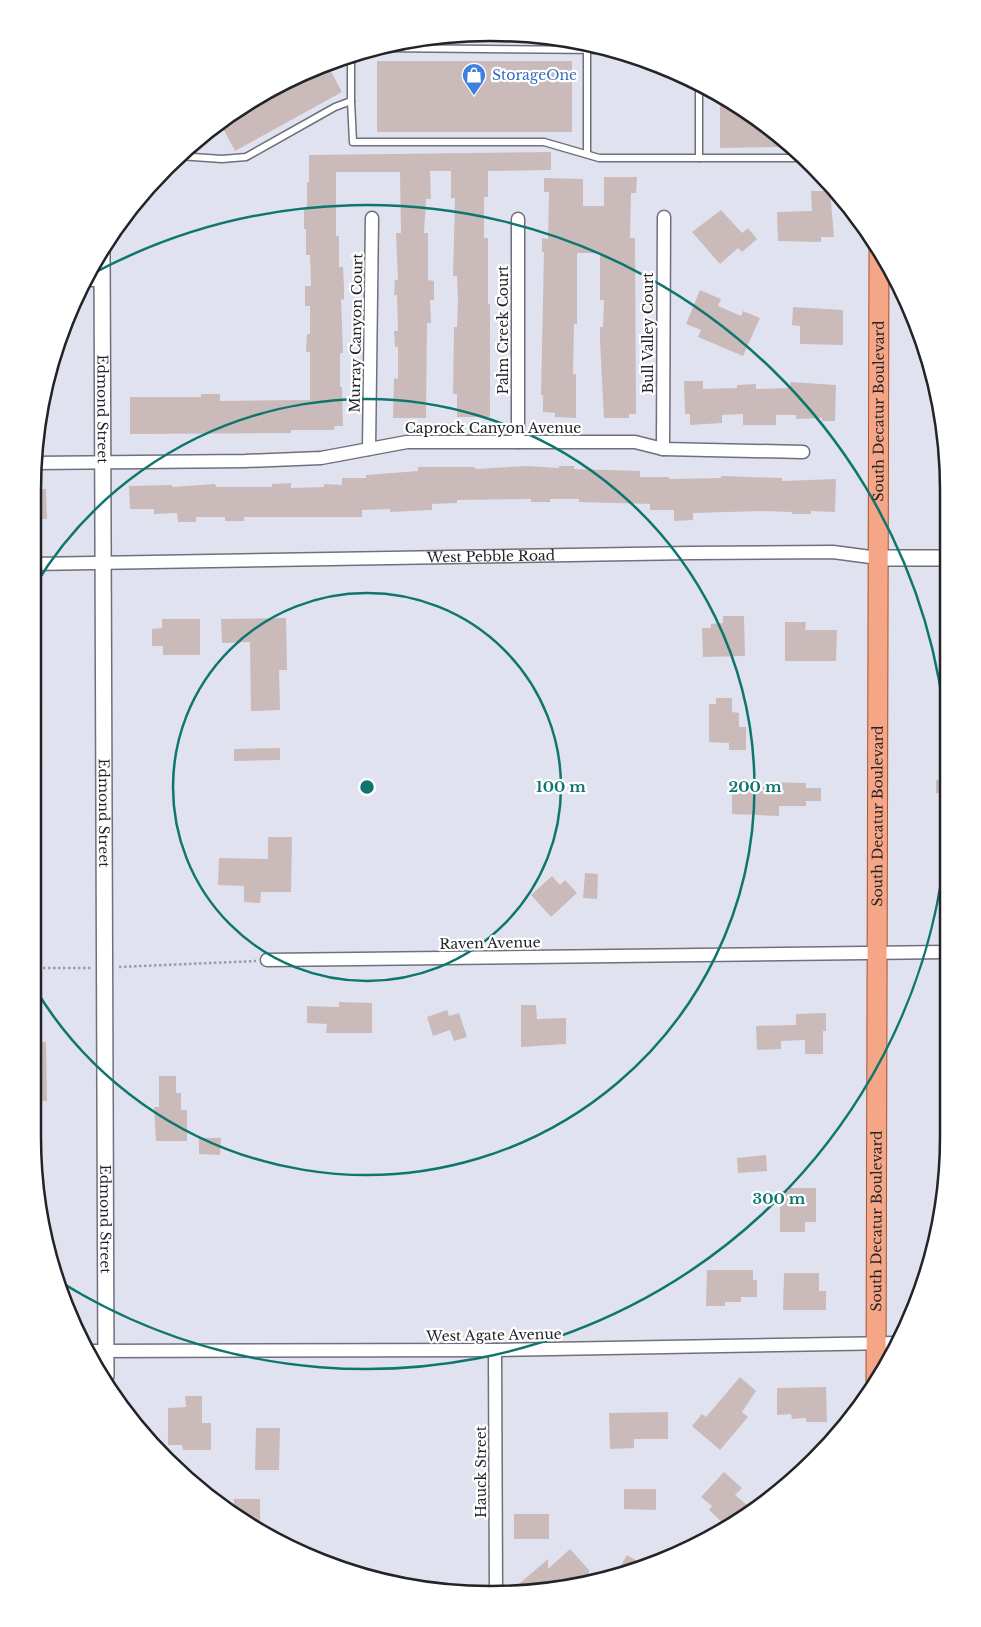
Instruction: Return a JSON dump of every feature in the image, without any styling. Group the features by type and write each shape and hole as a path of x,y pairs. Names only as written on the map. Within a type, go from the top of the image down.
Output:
{"main road":[{"name":"South Decatur Boulevard","path":"879,264 877,954 886,1344"}],"street":[{"name":"Bull Valley Court","path":"663,449 664,217"},
{"name":"Murray Canyon Court","path":"369,449 372,218"},
{"name":"Palm Creek Court","path":"518,219 518,442"},
{"name":"Edmond Street","path":"95,280 102,462 103,563 106,968 100,1351 103,1364"},
{"name":"Caprock Canyon Avenue","path":"42,463 321,458 407,442 635,442 663,449 803,452"},
{"name":"West Pebble Road","path":"41,564 711,552 833,552 878,558 940,558"},
{"name":"Raven Avenue","path":"267,960 940,952"},
{"name":"West Agate Avenue","path":"100,1351 495,1350 886,1344"},
{"name":"Hauck Street","path":"495,1350 496,1586"}],"lane":[{"path":"413,48 577,50"},
{"path":"587,52 587,154"},
{"path":"351,64 353,142 544,142 599,158 792,158"},
{"path":"698,93 699,158"},
{"path":"190,157 222,159 246,157 335,107 351,101"}],"path":[{"path":"41,968 106,968 267,960"}],"building":[{"name":"StorageOne","path":"377,61 572,61 572,132 377,132"},
{"path":"331,71 342,92 235,151 223,129 266,101"},
{"path":"720,104 780,147 720,148"},
{"path":"551,152 551,170 488,171 488,197 484,197 484,238 488,238 490,417 457,417 457,394 453,394 454,327 457,327 458,300 457,276 453,276 455,198 451,198 451,171 430,171 431,199 426,199 424,233 428,233 428,280 434,281 434,300 430,300 431,323 427,323 426,418 393,418 394,378 398,379 398,347 395,347 394,331 398,331 397,295 394,295 395,280 398,280 396,233 401,233 400,172 336,172 336,236 339,236 339,267 343,267 344,287 344,300 341,299 343,353 340,353 343,426 335,426 334,430 291,430 291,433 130,434 130,397 201,397 201,394 220,394 220,401 310,400 310,352 306,352 307,334 310,334 310,306 305,306 305,286 311,286 310,255 306,255 306,229 304,229 304,209 307,209 307,182 309,182 309,155"},
{"path":"604,177 637,177 636,193 631,193 630,238 635,238 636,414 629,414 629,418 604,418 600,327 603,327 604,300 600,300 600,253 577,253 577,324 574,324 573,374 576,374 576,418 555,417 555,413 543,412 543,395 541,395 544,252 542,252 542,238 548,239 549,192 544,192 544,178 583,179 583,206 604,206"},
{"path":"811,191 825,191 831,197 834,237 821,237 821,242 778,241 777,212 812,211"},
{"path":"721,210 742,233 748,228 757,239 742,252 738,248 720,264 692,232"},
{"path":"700,290 721,299 718,306 741,316 743,311 760,318 743,356 698,337 701,330 686,324"},
{"path":"793,307 843,310 843,345 800,344 800,326 792,325"},
{"path":"684,381 703,381 703,389 737,388 737,385 756,384 756,389 791,388 790,382 836,385 835,421 822,421 822,418 796,419 796,415 776,415 776,425 743,425 743,414 722,415 722,423 690,425 690,414 685,414"},
{"path":"527,466 559,468 559,466 574,466 574,469 640,471 640,477 669,477 669,479 721,478 721,476 782,478 782,481 836,479 835,512 811,511 811,514 763,511 693,513 693,520 674,521 674,510 650,510 650,504 579,502 579,499 550,499 550,502 531,502 531,499 457,500 457,503 432,504 432,510 390,512 390,509 362,510 362,517 244,517 244,521 225,521 225,517 196,517 196,522 178,522 177,513 154,514 154,509 130,509 129,486 172,485 172,487 215,484 216,487 272,487 272,484 291,483 291,488 324,487 324,484 342,485 342,478 366,478 366,475 418,471 418,467 475,467 475,469"},
{"path":"41,489 46,489 47,519 41,519"},
{"path":"723,616 744,616 745,656 703,657 702,628 711,628 711,624 723,623"},
{"path":"286,618 287,670 279,670 280,710 251,711 250,642 222,643 221,619"},
{"path":"162,619 200,619 200,655 163,655 163,646 152,646 152,629 162,628"},
{"path":"785,622 806,622 805,630 837,630 836,661 785,661"},
{"path":"716,698 732,698 732,712 739,713 739,727 746,727 746,750 729,750 729,743 709,742 709,704 716,704"},
{"path":"280,748 280,760 234,761 234,749"},
{"path":"936,780 940,780 940,793 936,793"},
{"path":"763,782 806,783 806,788 821,788 821,801 806,801 806,806 779,806 779,816 732,814 732,791 763,791"},
{"path":"268,837 292,837 291,892 261,892 260,903 244,902 244,886 218,885 219,858 268,859"},
{"path":"585,873 598,874 597,899 583,898"},
{"path":"552,876 560,885 565,880 577,893 551,917 531,895"},
{"path":"339,1002 372,1003 372,1033 326,1033 327,1024 307,1023 307,1006 339,1007"},
{"path":"521,1005 536,1005 537,1019 566,1018 566,1044 521,1047"},
{"path":"447,1010 449,1016 459,1013 467,1037 454,1041 450,1030 433,1036 427,1017"},
{"path":"826,1013 826,1031 823,1031 823,1054 805,1054 805,1040 781,1041 781,1049 757,1050 756,1026 796,1025 796,1014"},
{"path":"41,1042 46,1042 47,1101 41,1101"},
{"path":"159,1076 176,1076 176,1093 181,1093 181,1110 187,1110 187,1141 156,1141 154,1107 159,1107"},
{"path":"199,1138 221,1138 220,1155 199,1154"},
{"path":"766,1155 767,1171 738,1173 737,1158"},
{"path":"789,1188 816,1188 816,1222 805,1222 805,1232 780,1232 780,1191 789,1191"},
{"path":"707,1270 753,1270 753,1280 757,1280 757,1297 741,1297 741,1302 725,1302 725,1306 706,1306"},
{"path":"784,1273 819,1273 819,1291 826,1291 826,1310 783,1310"},
{"path":"740,1377 756,1391 742,1412 748,1417 720,1450 692,1426 702,1414 706,1417"},
{"path":"826,1387 827,1422 806,1422 806,1418 792,1419 791,1414 777,1415 777,1388"},
{"path":"185,1396 202,1396 202,1423 211,1423 211,1450 183,1450 182,1445 168,1445 168,1408 186,1407"},
{"path":"668,1412 668,1439 634,1439 634,1448 610,1449 609,1413"},
{"path":"256,1428 280,1428 279,1470 255,1470"},
{"path":"724,1472 742,1488 735,1495 747,1505 722,1522 709,1510 712,1506 701,1497"},
{"path":"624,1489 656,1489 656,1510 624,1509"},
{"path":"234,1499 260,1499 260,1522 241,1510 234,1505"},
{"path":"514,1514 549,1514 549,1539 514,1539"},
{"path":"570,1549 589,1570 589,1574 549,1582 518,1585 548,1559 548,1569"},
{"path":"627,1555 637,1561 635,1562 621,1566"}],"place":[{"name":"StorageOne","path":"474,96"}]}
